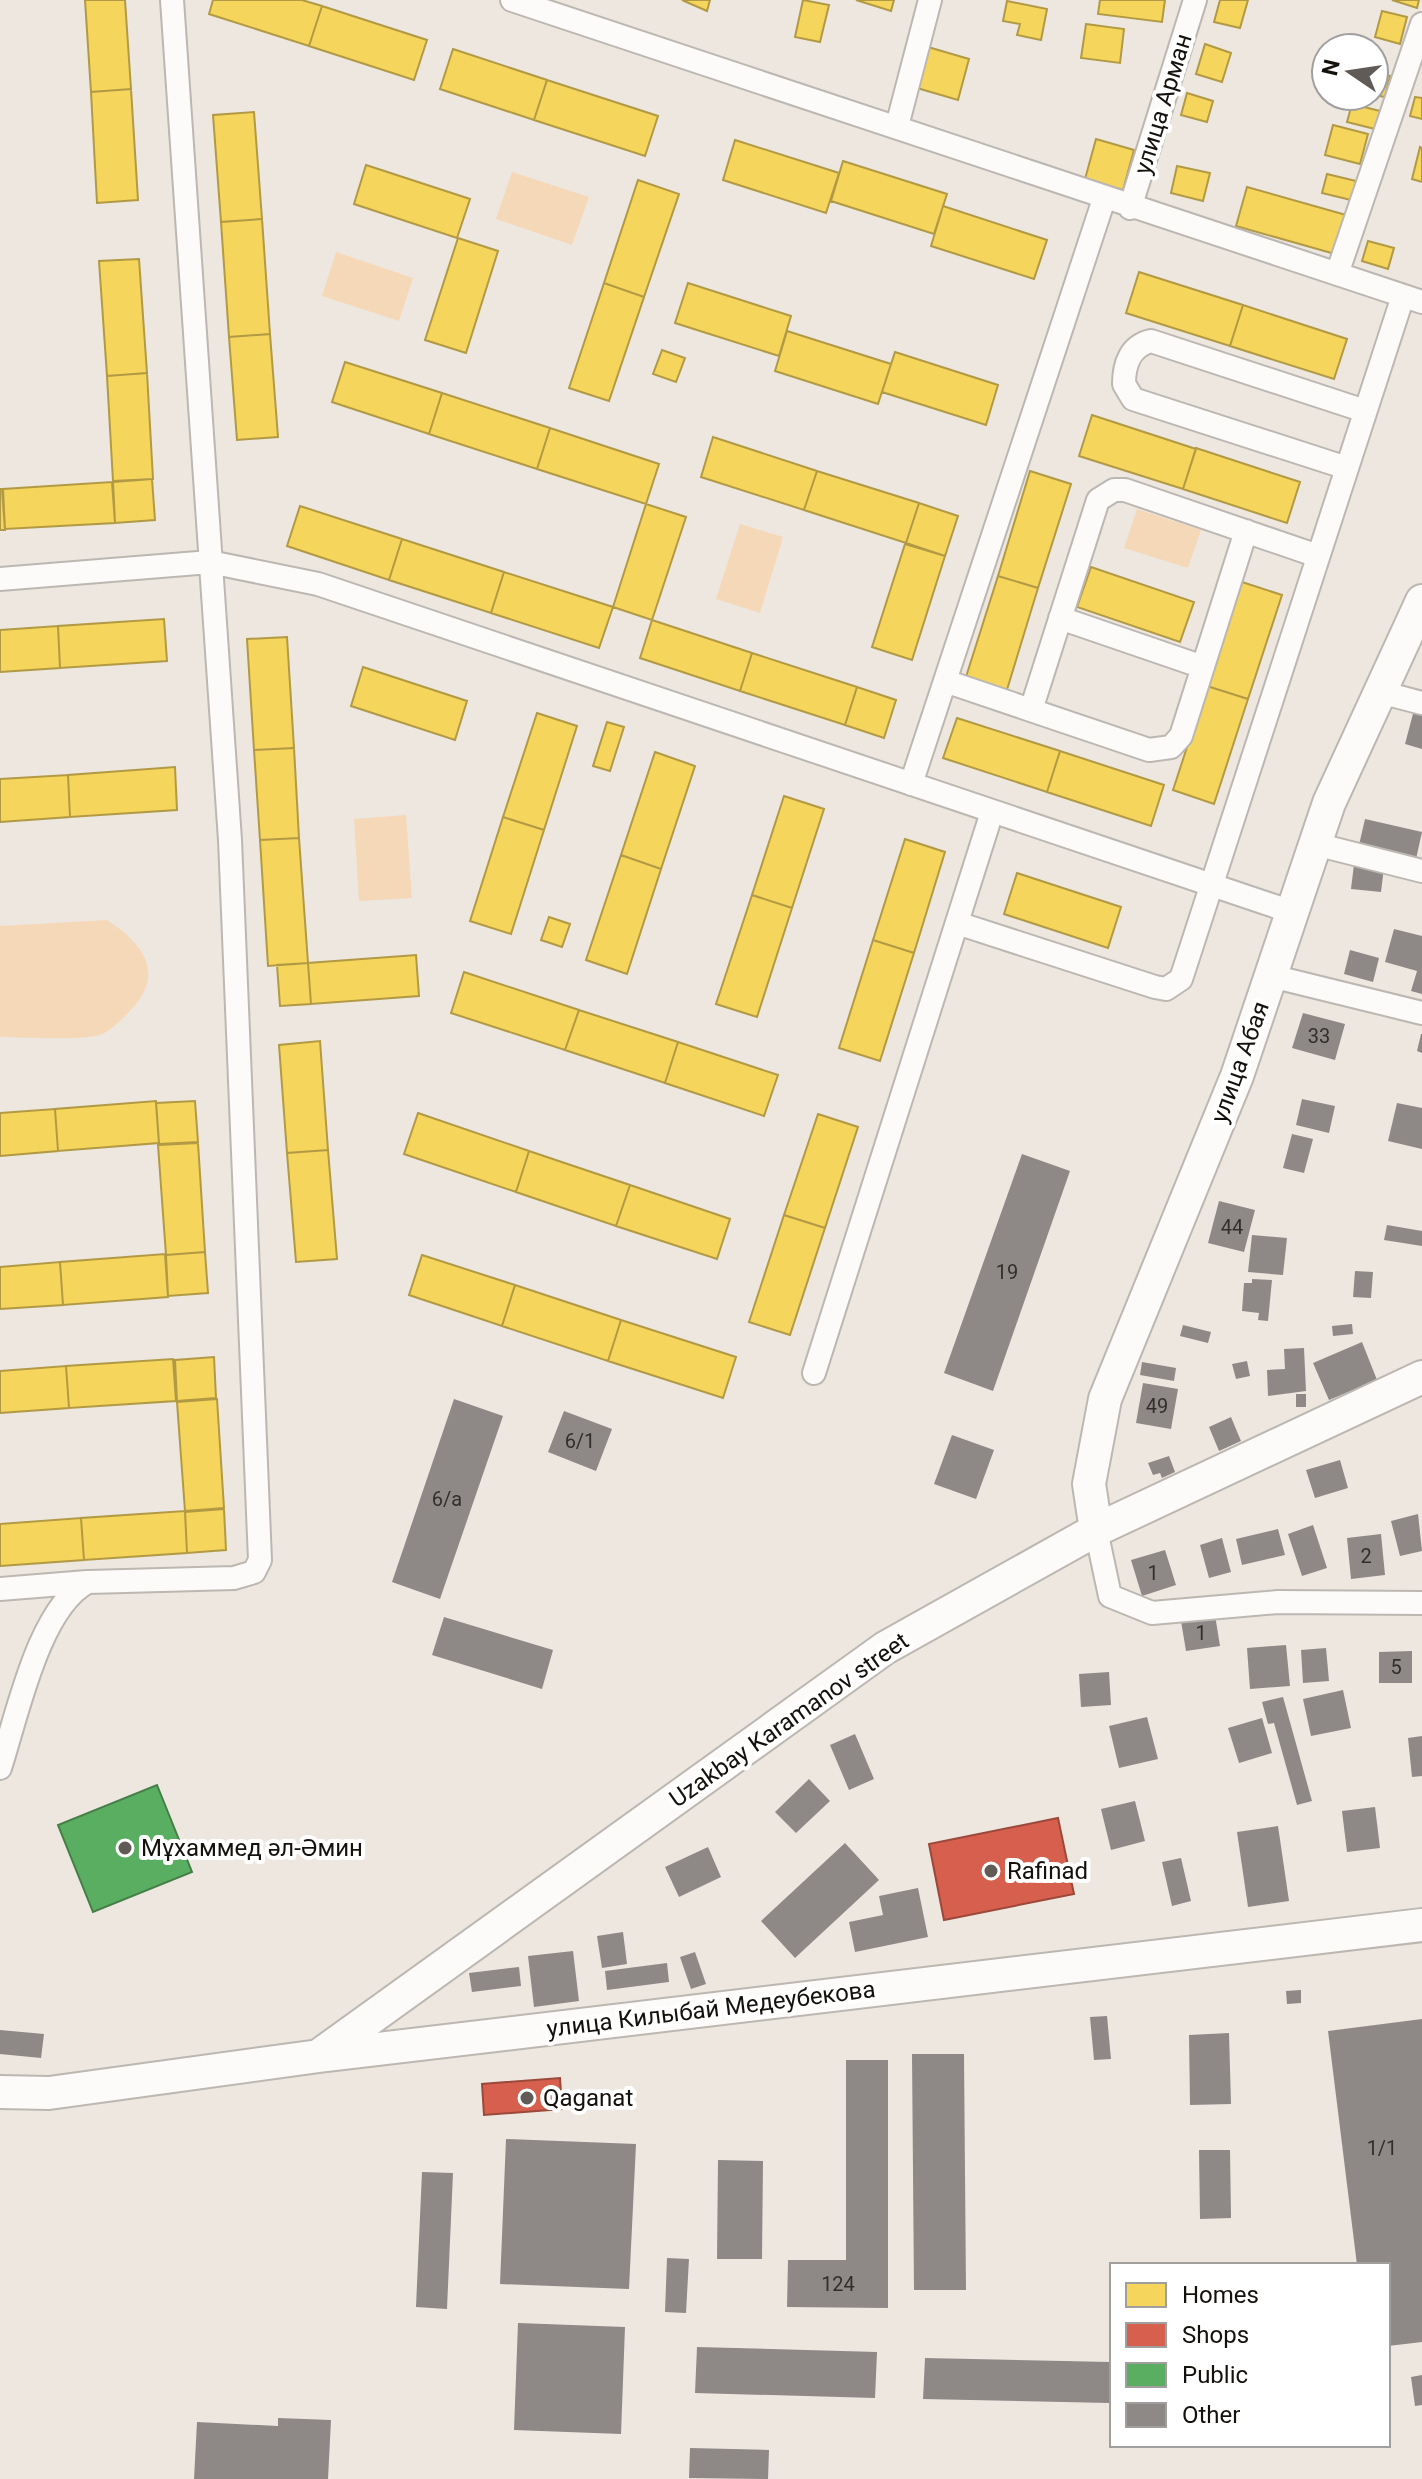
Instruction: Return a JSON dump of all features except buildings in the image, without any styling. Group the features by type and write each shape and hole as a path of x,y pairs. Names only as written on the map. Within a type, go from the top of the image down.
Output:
{"street":[{"path":"0,1589 88,1582 234,1578 254,1572 260,1560 232,879 172,0"},
{"path":"512,0 897,126 1130,208 1412,299 1365,411 1181,979 1166,989 957,923"},
{"path":"897,126 930,0"},
{"name":"улица Арман","path":"1130,208 1195,0"},
{"path":"1337,274 1422,24"},
{"path":"911,784 1104,199"},
{"path":"1347,468 1133,399 1124,384 1130,355 1135,347 1151,341 1365,411"},
{"path":"1031,710 1098,500 1104,494 1125,490 1318,556"},
{"path":"945,681 1149,750 1162,750 1181,736 1246,531"},
{"path":"0,579 210,562 318,584 1292,912"},
{"name":"улица Абая","path":"1096,1530 1089,1484 1105,1399 1237,1076 1329,803 1422,601"},
{"path":"1060,618 1203,667"},
{"path":"1380,692 1422,703"},
{"path":"814,1373 992,812"},
{"path":"1315,844 1422,871"},
{"path":"1271,976 1422,1013"},
{"name":"Uzakbay Karamanov street","path":"319,2056 885,1648 1096,1530 1422,1377"},
{"path":"1096,1530 1110,1596 1152,1613 1278,1602 1422,1603"},
{"path":"0,1768 40,1648 60,1605 74,1589 88,1582"},
{"name":"улица Килыбай Медеубекова","path":"0,2092 49,2093 319,2056 1422,1925"}],"shaded area":[{"path":"512,172 589,197 572,245 496,219"},
{"path":"336,252 413,278 399,321 322,296"},
{"path":"1137,509 1201,530 1188,568 1124,548"},
{"path":"740,524 783,537 760,613 716,599"},
{"path":"406,815 412,898 359,901 354,819"},
{"path":"107,920 131,939 146,961 146,986 128,1013 107,1032 89,1037 0,1037 0,926"}],"place":[{"name":"Мұхаммед әл-Әмин","path":"125,1848"},
{"name":"Rafinad","path":"991,1871"},
{"name":"Qaganat","path":"527,2098"}]}
